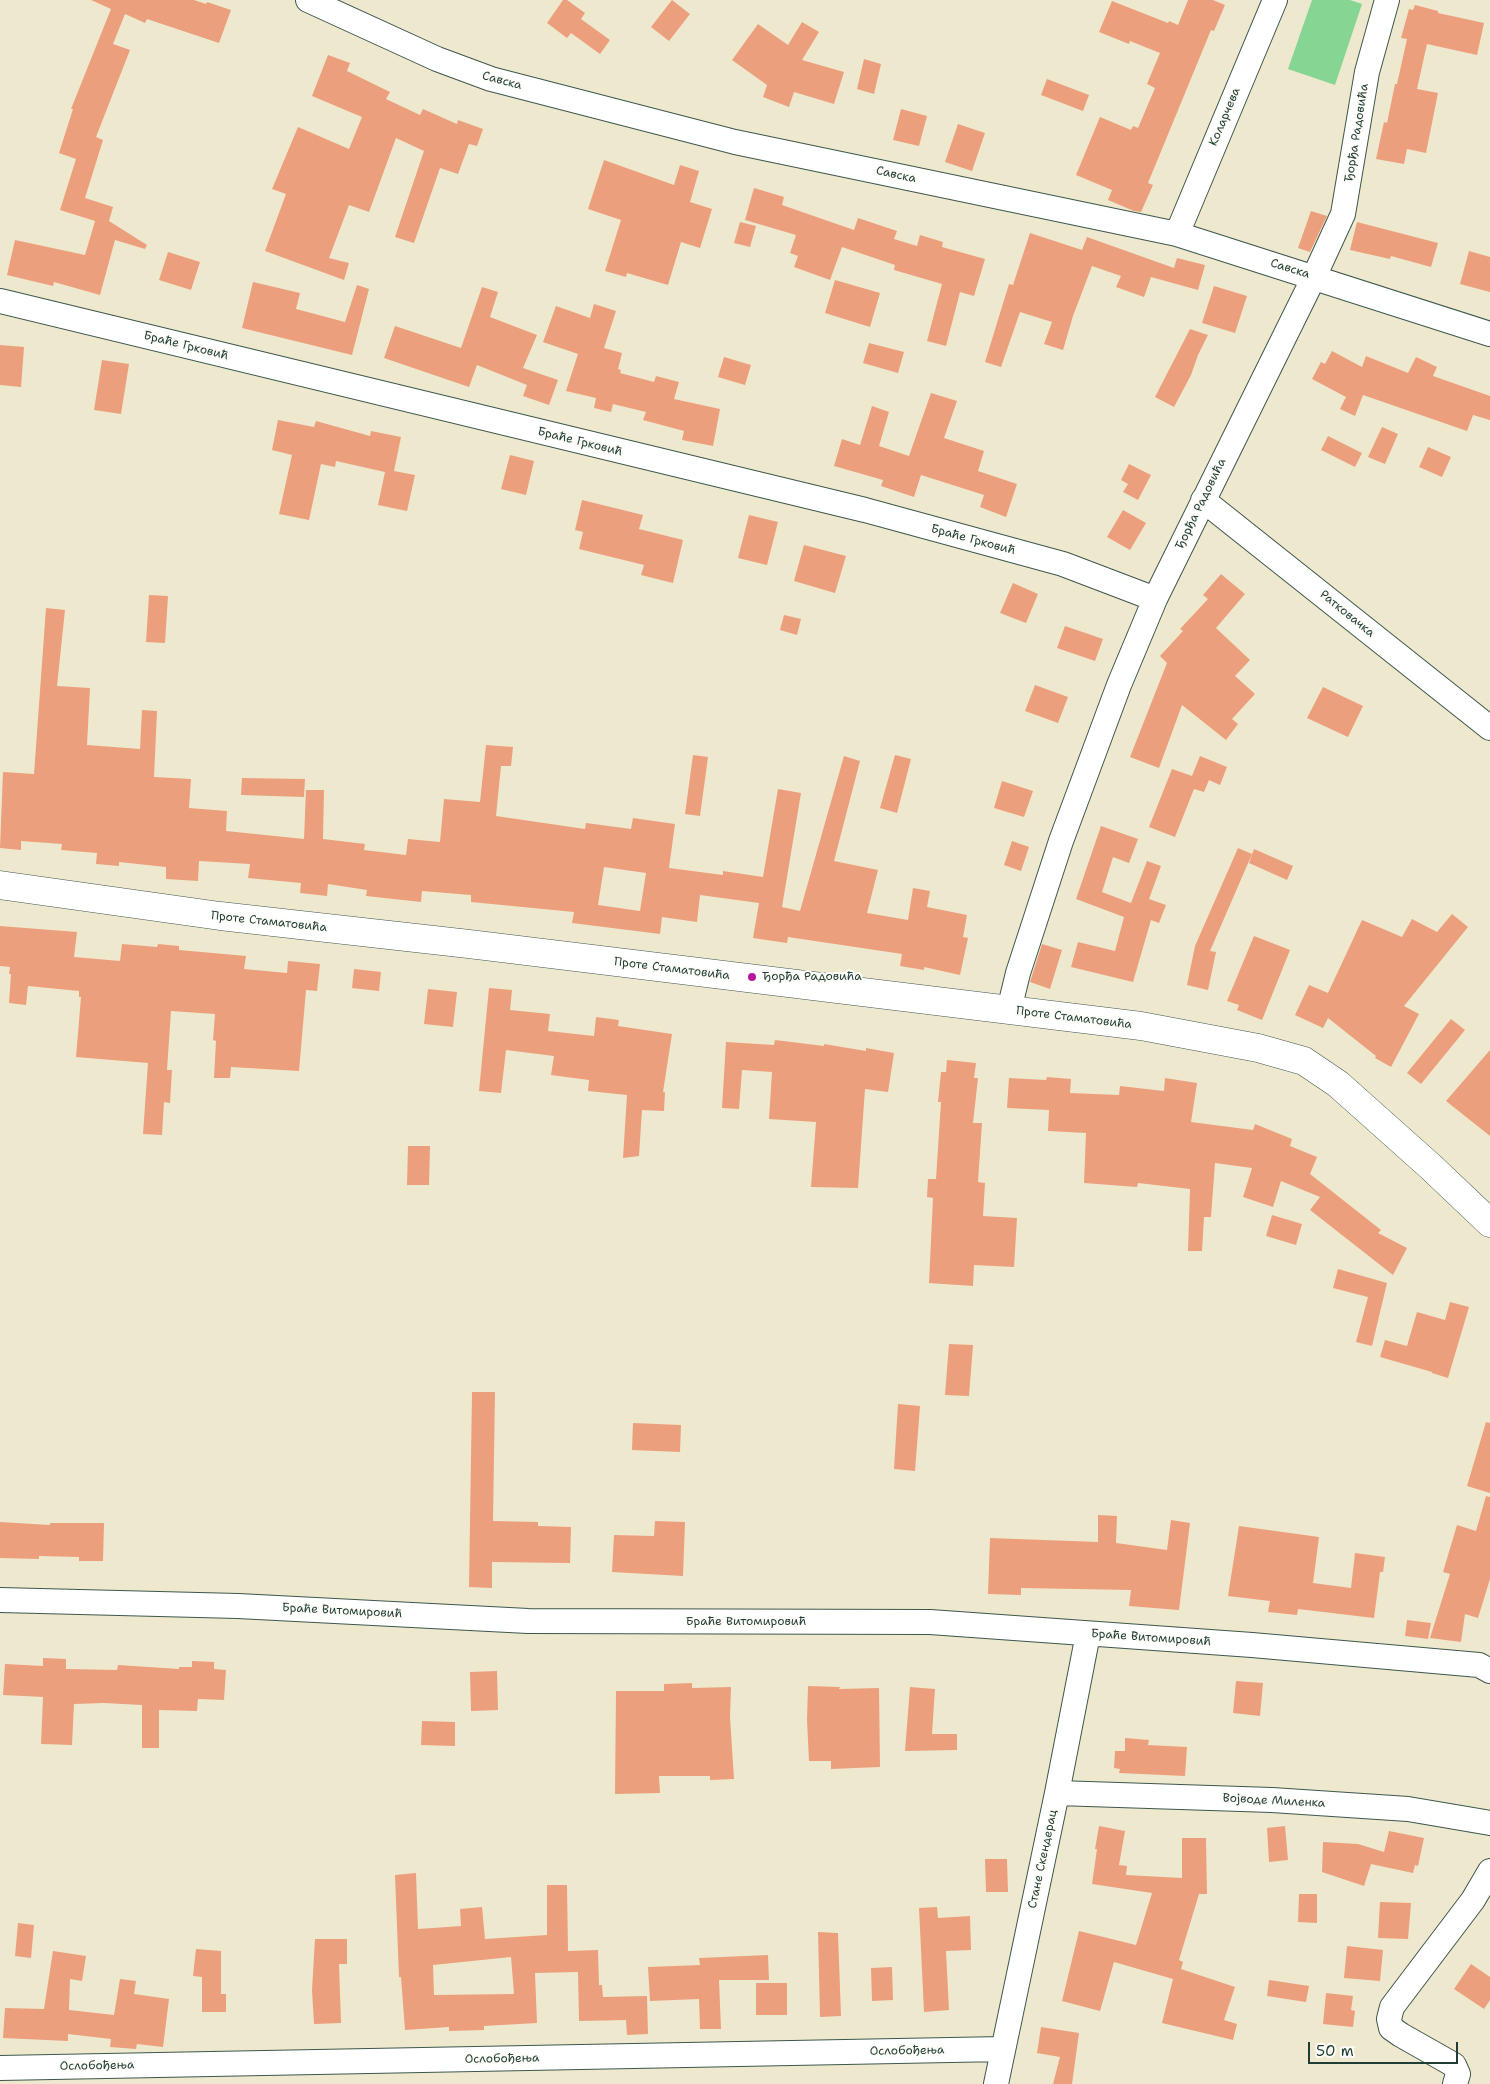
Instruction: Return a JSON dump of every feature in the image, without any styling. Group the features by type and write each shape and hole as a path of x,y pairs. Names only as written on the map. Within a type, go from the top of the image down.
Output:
{"street":[{"name":"Савска","path":"308,0 437,59 491,79 735,142 1177,234 1490,334"},
{"name":"Коларчева","path":"1177,234 1275,0"},
{"name":"Ђорђа Радовића","path":"1009,1010 1018,973 1062,841 1119,685 1155,599 1314,277 1343,214 1367,72 1387,0"},
{"name":"Браће Грковић","path":"0,301 865,510 1063,564 1155,599"},
{"name":"Ратковачка","path":"1204,500 1490,728"},
{"name":"Проте Стаматовића","path":"0,885 220,916 468,944 1141,1026 1258,1048 1304,1061 1327,1076 1359,1102 1490,1223"},
{"name":"Браће Витомировић","path":"0,1600 238,1606 528,1620 930,1622 1252,1645 1478,1665 1490,1671"},
{"name":"Стане Скендерац","path":"996,2084 1057,1794 1088,1634"},
{"name":"Војводе Миленка","path":"1057,1794 1272,1800 1408,1809 1490,1823"},
{"path":"1455,2084 1458,2074 1454,2065 1391,2028 1389,2019 1392,2007 1473,1900 1490,1870"},
{"name":"Ослобођења","path":"0,2068 1004,2049"}],"green space":[{"path":"1312,0 1350,0 1362,4 1335,85 1288,69"}],"building":[{"path":"91,0 194,0 231,10 219,43 147,19 145,23 125,14 113,44 130,50 96,137 103,140 85,198 113,207 109,221 147,245 145,249 115,240 100,295 54,282 53,286 7,275 15,240 85,255 95,221 60,210 76,159 59,153 73,109 71,109 111,9"},
{"path":"563,0 567,0 585,13 581,19 610,40 600,54 571,33 567,38 547,23"},
{"path":"672,0 690,14 669,41 651,27"},
{"path":"1188,0 1213,0 1225,5 1214,31 1211,30 1148,183 1153,185 1141,212 1134,211 1108,200 1112,190 1076,175 1100,117 1131,130 1133,126 1138,128 1155,88 1147,84 1160,53 1130,41 1129,44 1099,32 1112,1 1168,23 1169,21 1178,25"},
{"path":"1415,5 1438,11 1438,13 1484,23 1477,55 1427,44 1417,89 1438,93 1426,153 1407,149 1404,164 1376,159 1384,122 1387,123 1407,39 1401,38 1409,9 1413,10"},
{"path":"802,22 819,32 802,60 844,72 834,104 794,92 789,107 763,97 767,85 732,60 758,24 788,45"},
{"path":"328,55 350,63 347,71 390,92 386,99 420,115 423,109 457,124 458,120 483,129 477,146 469,144 458,174 440,168 414,243 395,237 424,151 396,138 369,212 349,205 329,258 349,263 344,280 265,251 286,194 272,189 298,127 349,149 362,117 312,96"},
{"path":"864,59 881,64 874,94 857,89"},
{"path":"1047,79 1089,95 1083,111 1041,95"},
{"path":"901,109 927,116 919,146 893,140"},
{"path":"958,124 985,133 972,171 945,162"},
{"path":"604,160 674,185 680,165 699,171 690,202 712,209 700,248 681,242 668,285 627,273 626,277 605,271 621,220 588,209"},
{"path":"754,188 784,197 782,205 854,230 858,218 897,231 894,239 917,246 920,235 943,242 942,247 985,259 974,296 960,292 946,346 927,341 942,284 894,270 895,265 842,247 830,280 794,267 798,256 790,253 796,235 745,220"},
{"path":"1311,211 1327,216 1310,252 1298,248"},
{"path":"740,222 756,226 750,247 734,243"},
{"path":"1357,222 1438,243 1431,267 1391,256 1390,259 1350,250"},
{"path":"1030,233 1082,250 1087,237 1174,268 1177,258 1205,265 1198,290 1151,277 1144,297 1116,287 1121,276 1092,266 1073,316 1063,350 1044,344 1052,322 1020,312 1001,367 985,362 1009,284 1013,285"},
{"path":"1469,251 1490,257 1490,292 1460,284"},
{"path":"168,252 200,262 191,290 159,280"},
{"path":"835,280 880,293 870,327 825,313"},
{"path":"253,282 300,293 296,309 345,322 357,285 369,289 352,355 242,328"},
{"path":"1214,286 1247,296 1235,333 1202,323"},
{"path":"482,287 498,292 490,317 537,335 523,368 558,380 549,405 523,396 527,385 477,365 469,387 384,358 395,326 461,348"},
{"path":"594,304 616,311 604,348 622,353 618,369 621,370 620,373 654,382 656,376 679,382 674,399 720,409 713,446 682,440 684,431 643,420 646,412 613,404 611,412 594,408 596,398 566,391 578,354 543,342 556,306 590,318"},
{"path":"1190,329 1208,335 1191,375 1174,407 1155,397"},
{"path":"869,343 904,352 898,373 863,363"},
{"path":"0,345 24,347 21,387 0,385"},
{"path":"1332,351 1362,367 1366,356 1408,373 1416,357 1437,367 1433,376 1490,396 1490,420 1473,415 1467,431 1363,395 1355,416 1340,409 1346,397 1312,379 1321,362 1325,364"},
{"path":"724,357 751,365 745,385 718,377"},
{"path":"102,360 129,364 121,414 94,410"},
{"path":"931,393 957,401 944,438 984,451 978,471 1017,484 1006,517 980,507 984,495 921,475 914,497 881,486 883,480 834,466 842,439 860,445 872,406 889,412 879,446 909,456"},
{"path":"278,420 314,427 316,421 370,436 371,431 401,437 394,471 415,475 407,511 378,505 385,472 336,461 335,467 321,464 309,520 279,514 292,455 272,450"},
{"path":"1382,427 1398,434 1385,464 1368,457"},
{"path":"1328,436 1362,453 1355,467 1321,450"},
{"path":"1428,447 1451,457 1442,477 1419,467"},
{"path":"510,455 534,461 526,495 501,489"},
{"path":"1129,464 1151,475 1138,500 1123,492 1128,484 1121,480"},
{"path":"582,500 643,515 639,529 683,540 673,583 641,575 644,565 579,549 583,532 575,530"},
{"path":"1123,510 1146,523 1130,550 1107,537"},
{"path":"749,515 778,522 767,565 738,558"},
{"path":"804,545 846,556 835,593 794,581"},
{"path":"1221,574 1245,594 1216,628 1250,660 1235,676 1255,694 1232,719 1238,724 1226,740 1182,705 1159,768 1130,757 1167,663 1160,656 1183,631 1180,629 1208,599 1203,595"},
{"path":"1013,583 1038,594 1026,623 1000,613"},
{"path":"149,595 168,596 165,643 146,642"},
{"path":"46,608 65,610 57,686 90,688 87,745 140,749 142,710 157,711 154,777 191,779 189,808 227,811 226,831 304,839 306,790 324,790 323,839 365,844 364,850 406,855 408,839 440,842 444,799 480,802 486,745 513,747 511,766 501,766 496,816 585,829 586,823 631,829 633,818 675,824 669,868 723,875 723,871 763,877 778,789 801,793 782,907 800,911 844,756 860,761 834,861 878,870 867,913 908,920 913,888 930,891 927,907 967,915 963,937 968,938 960,975 924,967 924,970 900,966 902,954 788,937 787,943 753,938 759,903 700,895 697,922 662,917 660,934 572,923 574,912 471,902 471,895 422,891 421,902 366,896 367,890 328,884 327,896 300,893 301,883 248,878 250,864 199,861 198,881 166,879 166,867 119,862 119,866 96,864 97,853 61,850 62,844 21,841 21,850 0,848 3,772 34,774","holes":["604,867 646,873 640,911 598,905"]},
{"path":"784,615 801,619 797,635 780,630"},
{"path":"1065,626 1103,639 1095,661 1057,648"},
{"path":"1035,685 1068,697 1058,723 1025,711"},
{"path":"1323,687 1363,706 1348,737 1307,718"},
{"path":"693,755 708,757 700,816 685,814"},
{"path":"895,755 911,759 897,813 880,808"},
{"path":"1200,756 1227,767 1220,785 1209,780 1204,792 1194,789 1175,837 1149,827 1172,769 1192,776"},
{"path":"242,778 305,779 304,797 241,795"},
{"path":"1002,781 1033,791 1024,817 994,808"},
{"path":"1101,826 1138,839 1129,863 1113,857 1102,892 1131,903 1147,861 1161,866 1149,899 1166,905 1159,923 1151,920 1133,982 1071,967 1078,942 1115,951 1124,917 1076,899"},
{"path":"1012,841 1029,847 1021,871 1004,865"},
{"path":"1238,848 1252,854 1210,951 1216,952 1208,990 1187,985 1195,946"},
{"path":"1254,849 1293,866 1287,880 1249,863"},
{"path":"1452,914 1468,927 1404,1006 1419,1014 1391,1067 1375,1058 1376,1056 1328,1018 1323,1028 1295,1015 1309,985 1328,993 1362,920 1402,937 1412,919 1437,932"},
{"path":"0,926 77,932 74,957 120,961 122,944 157,947 158,944 179,946 179,950 246,956 244,969 287,973 288,961 320,964 317,991 306,990 299,1071 231,1067 230,1078 214,1078 216,1041 213,1040 215,1014 171,1011 167,1070 172,1070 170,1103 164,1102 162,1135 143,1134 148,1063 76,1057 81,997 79,997 79,991 28,986 26,1005 9,1003 11,974 9,974 10,967 0,966"},
{"path":"1254,936 1290,950 1262,1020 1237,1010 1239,1005 1227,1001"},
{"path":"1042,944 1062,950 1050,989 1030,982"},
{"path":"354,969 381,972 379,991 352,988"},
{"path":"489,988 512,990 510,1010 550,1014 548,1031 594,1036 596,1017 619,1020 618,1026 672,1034 663,1092 665,1092 664,1111 642,1110 639,1156 623,1158 627,1095 588,1091 589,1080 551,1075 554,1056 506,1050 501,1093 479,1091"},
{"path":"428,989 457,992 453,1027 424,1024"},
{"path":"1451,1019 1465,1030 1421,1084 1407,1073"},
{"path":"775,1040 824,1046 824,1044 866,1051 866,1048 894,1053 888,1092 865,1089 858,1188 811,1187 816,1122 769,1119 772,1072 742,1070 739,1109 722,1108 726,1042 774,1045"},
{"path":"1490,1050 1490,1136 1446,1101"},
{"path":"947,1060 976,1063 974,1078 978,1078 973,1123 982,1123 978,1182 985,1183 983,1216 1017,1218 1014,1267 974,1265 973,1286 929,1283 933,1198 927,1197 928,1179 936,1179 941,1102 938,1102 941,1072 946,1072"},
{"path":"1047,1077 1071,1079 1070,1093 1119,1095 1120,1086 1164,1091 1165,1078 1197,1083 1191,1122 1253,1130 1255,1124 1292,1139 1290,1146 1317,1157 1310,1174 1381,1230 1378,1233 1407,1248 1393,1275 1310,1210 1320,1197 1281,1181 1273,1207 1243,1197 1252,1168 1215,1163 1211,1217 1204,1217 1202,1251 1188,1251 1190,1189 1138,1183 1137,1187 1084,1183 1086,1133 1048,1131 1049,1110 1007,1108 1009,1078 1046,1080"},
{"path":"408,1146 430,1146 429,1185 407,1185"},
{"path":"1272,1215 1302,1224 1296,1245 1266,1236"},
{"path":"1338,1269 1387,1283 1372,1346 1356,1342 1368,1297 1333,1288"},
{"path":"1450,1302 1469,1307 1448,1378 1380,1357 1385,1340 1407,1346 1417,1312 1445,1320"},
{"path":"949,1344 973,1345 969,1396 945,1395"},
{"path":"472,1392 495,1392 493,1521 538,1522 538,1526 571,1527 570,1563 492,1562 492,1588 469,1587"},
{"path":"898,1404 920,1406 915,1471 894,1469"},
{"path":"1486,1422 1490,1423 1490,1493 1467,1486"},
{"path":"633,1423 681,1425 680,1452 632,1450"},
{"path":"1486,1496 1490,1497 1490,1579 1478,1618 1465,1614 1461,1642 1430,1638 1450,1574 1443,1572 1457,1525 1476,1531"},
{"path":"1098,1515 1117,1516 1116,1543 1167,1550 1171,1520 1190,1523 1179,1610 1129,1606 1131,1590 1021,1588 1021,1595 988,1594 990,1538 1098,1542"},
{"path":"655,1521 685,1522 683,1576 612,1572 614,1535 654,1536"},
{"path":"0,1522 50,1525 50,1523 104,1523 103,1561 79,1561 79,1557 39,1556 39,1559 0,1558"},
{"path":"1239,1526 1319,1537 1313,1583 1351,1588 1355,1553 1385,1557 1383,1572 1380,1572 1374,1618 1298,1609 1297,1615 1268,1612 1270,1601 1228,1596"},
{"path":"1407,1620 1431,1623 1428,1639 1405,1636"},
{"path":"43,1658 66,1659 66,1669 117,1670 118,1665 179,1669 179,1667 192,1667 192,1661 214,1662 214,1669 226,1670 224,1700 198,1699 197,1711 159,1710 159,1748 142,1748 142,1705 104,1703 74,1704 72,1745 41,1744 43,1697 3,1695 5,1664 43,1666"},
{"path":"497,1671 498,1710 471,1711 470,1672"},
{"path":"1236,1681 1263,1683 1260,1716 1233,1713"},
{"path":"692,1683 692,1688 731,1687 730,1717 734,1779 710,1780 710,1776 659,1776 660,1793 615,1794 616,1691 664,1691 664,1684"},
{"path":"808,1686 840,1687 839,1689 879,1688 880,1767 831,1769 831,1761 809,1761"},
{"path":"910,1687 935,1689 932,1734 957,1734 957,1750 905,1751"},
{"path":"422,1721 455,1722 455,1746 421,1745"},
{"path":"1125,1738 1149,1740 1148,1745 1187,1747 1185,1776 1119,1773 1120,1769 1114,1768 1115,1751 1125,1751"},
{"path":"1099,1826 1125,1831 1119,1865 1127,1866 1126,1875 1182,1878 1182,1838 1206,1838 1207,1894 1199,1894 1179,1960 1183,1962 1181,1969 1235,1987 1224,2020 1237,2024 1233,2040 1162,2023 1173,1979 1114,1962 1100,2011 1062,2001 1079,1931 1136,1945 1152,1893 1092,1884"},
{"path":"1285,1826 1288,1860 1269,1862 1267,1828"},
{"path":"1389,1831 1424,1838 1418,1866 1415,1865 1413,1873 1371,1864 1364,1886 1322,1872 1323,1842 1358,1844 1384,1852"},
{"path":"985,1859 1007,1859 1008,1892 986,1892"},
{"path":"416,1873 418,1929 461,1926 460,1909 482,1907 485,1939 547,1935 547,1885 567,1885 568,1951 598,1950 599,1985 602,1985 603,1997 647,1996 648,2034 627,2035 626,2020 579,2021 578,1972 535,1973 537,2023 484,2026 484,2030 449,2031 449,2027 405,2030 401,1977 399,1977 395,1875","holes":["511,1957 514,1994 434,1995 433,1965"]},
{"path":"1299,1894 1317,1894 1317,1923 1298,1922"},
{"path":"1380,1902 1411,1903 1408,1939 1378,1938"},
{"path":"937,1907 938,1918 970,1916 971,1950 946,1951 949,2010 924,2012 919,1908"},
{"path":"18,1923 34,1925 31,1958 15,1956"},
{"path":"818,1932 838,1933 841,2016 820,2017"},
{"path":"315,1939 347,1939 347,1964 339,1964 341,2023 314,2024 312,1990"},
{"path":"1347,1946 1383,1950 1380,1981 1344,1978"},
{"path":"196,1949 221,1951 221,1994 226,1994 226,2012 202,2012 202,1977 193,1976"},
{"path":"53,1951 86,1956 82,1981 70,1979 69,2010 114,2015 120,1979 136,1981 134,1994 169,1999 163,2047 137,2044 136,2049 110,2047 111,2039 68,2034 68,2041 3,2038 5,2008 44,2009"},
{"path":"768,1955 769,1980 719,1980 721,2029 700,2029 699,1999 650,2001 648,1967 700,1965 699,1958"},
{"path":"1471,1964 1490,1977 1490,2000 1484,2009 1454,1989"},
{"path":"892,1967 893,2000 872,2001 871,1968"},
{"path":"1269,1980 1309,1986 1306,2002 1267,1996"},
{"path":"756,1983 787,1983 787,2015 756,2015"},
{"path":"1326,1993 1353,1996 1351,2010 1355,2011 1353,2027 1323,2024"},
{"path":"1041,2027 1079,2033 1072,2084 1053,2084 1060,2057 1037,2053"}],"place":[{"name":"Ђорђа Радовића","path":"752,977"}]}
